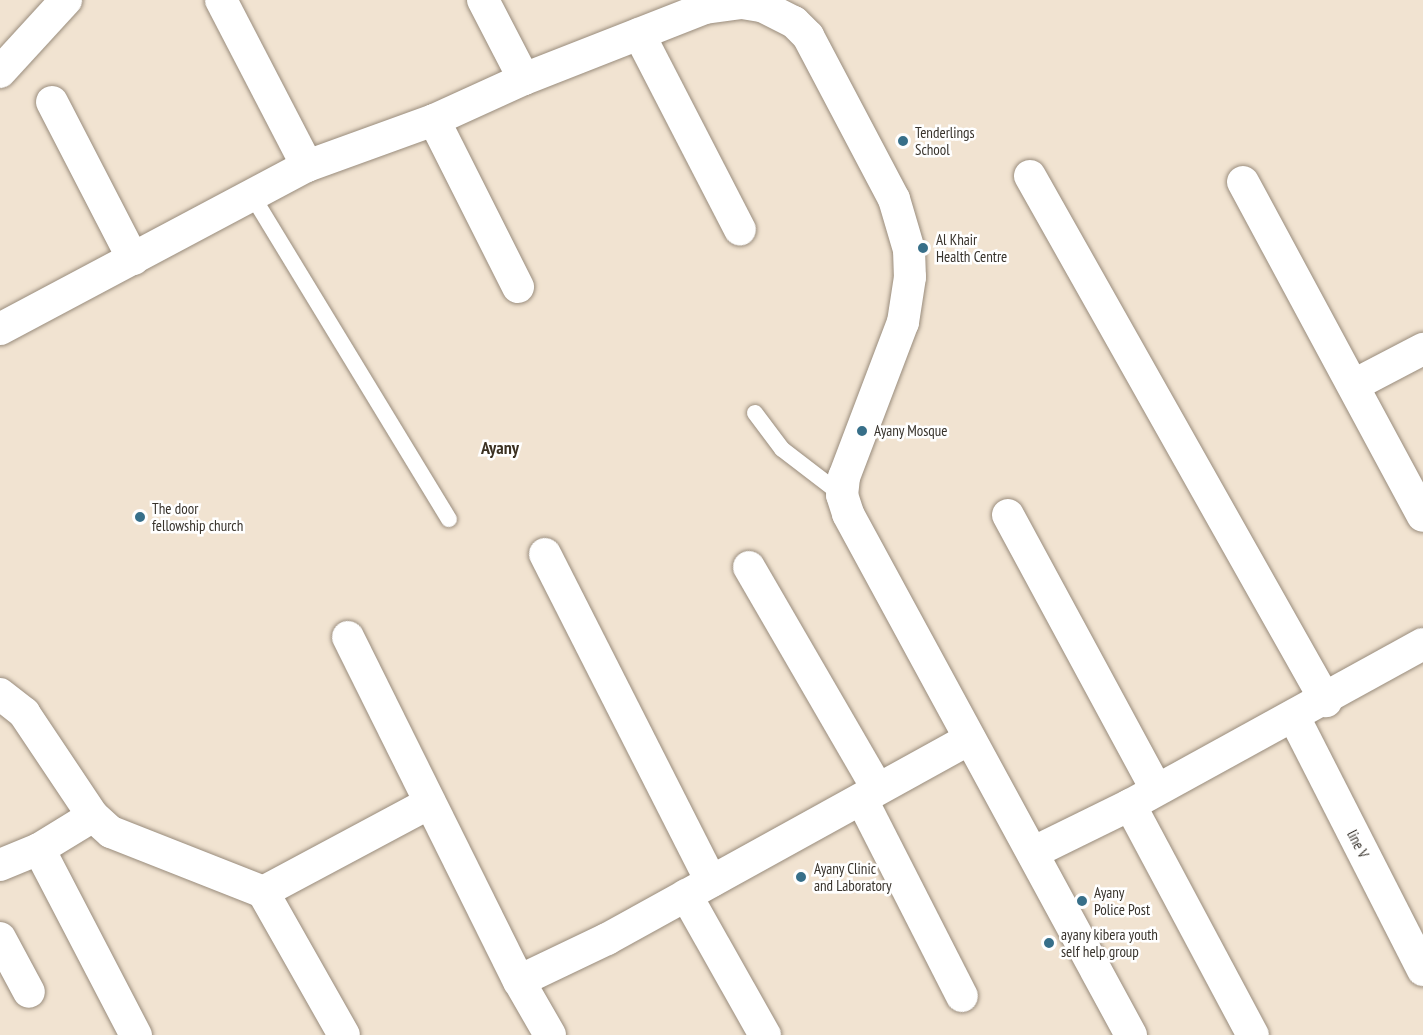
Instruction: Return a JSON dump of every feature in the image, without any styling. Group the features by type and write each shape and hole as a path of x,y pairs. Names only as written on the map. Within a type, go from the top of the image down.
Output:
{"street":[{"path":"0,72 66,0"},
{"path":"221,0 307,166"},
{"path":"483,0 524,80"},
{"path":"0,329 253,197 307,166 434,120 524,80 639,34 703,4 742,3 783,6 813,46 894,199 909,250 910,277 903,322 844,477 843,495 848,514 1034,852 1131,1035"},
{"path":"639,34 741,230"},
{"path":"52,102 133,259"},
{"path":"434,120 518,287"},
{"path":"1030,176 1326,701"},
{"path":"1243,182 1423,516"},
{"path":"1354,385 1423,349"},
{"path":"1008,516 1143,797 1253,1035"},
{"path":"545,554 765,1035"},
{"path":"749,567 870,794 962,996"},
{"path":"348,638 519,981 550,1035"},
{"path":"1034,852 1326,701 1423,644"},
{"path":"0,694 24,713 93,816 123,840 263,892 344,1035"},
{"name":"line V","path":"1294,717 1423,970"},
{"path":"519,981 699,888 970,739"},
{"path":"263,892 430,803"},
{"path":"0,865 39,849 93,816"},
{"path":"39,849 136,1035"},
{"path":"0,938 29,992"}],"lane":[{"path":"253,197 449,519"},
{"path":"755,413 782,449 843,495"}],"place":[{"name":"Tenderlings School","path":"903,141"},
{"name":"Al Khair Health Centre","path":"923,248"},
{"name":"Ayany Mosque","path":"862,431"},
{"name":"The door fellowship church","path":"140,517"},
{"name":"Ayany Clinic and Laboratory","path":"801,877"},
{"name":"Ayany Police Post","path":"1082,901"},
{"name":"ayany kibera youth self help group","path":"1049,943"}],"district":[{"name":"Ayany","path":"500,448"}]}
